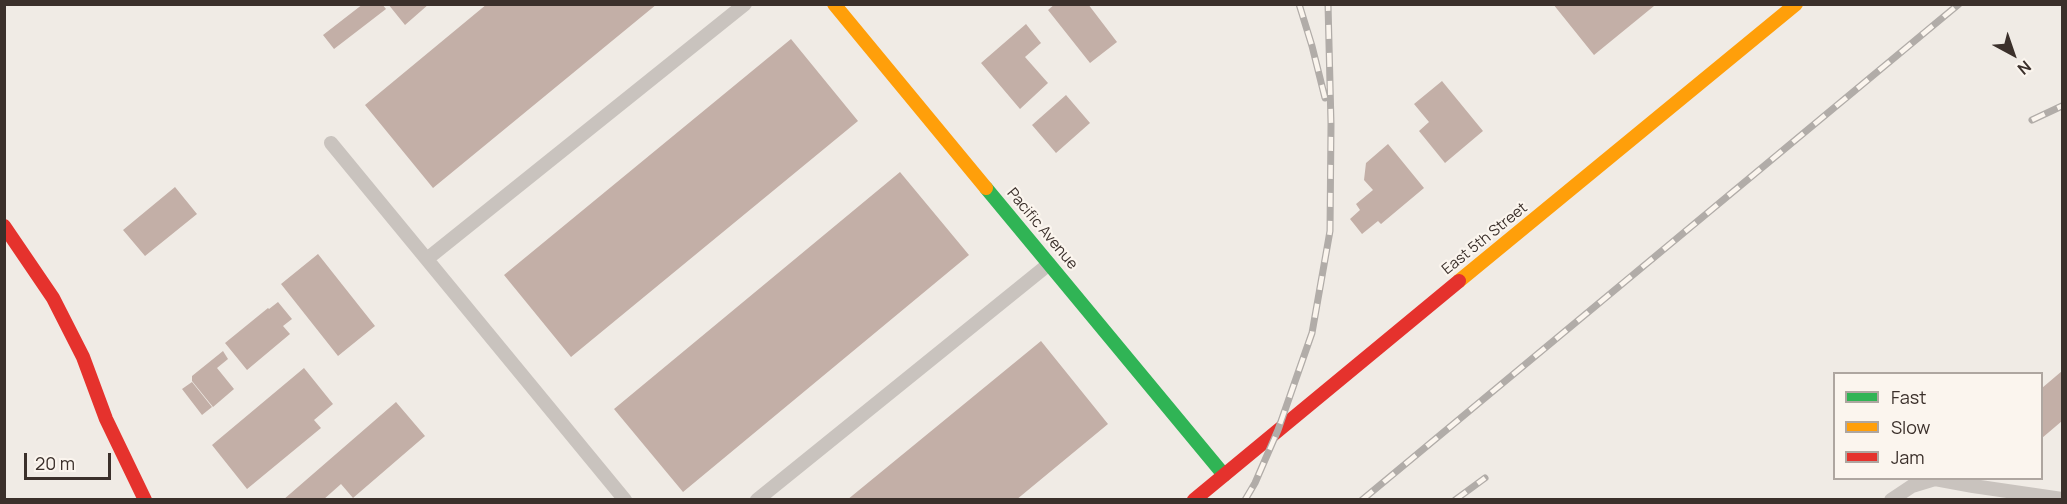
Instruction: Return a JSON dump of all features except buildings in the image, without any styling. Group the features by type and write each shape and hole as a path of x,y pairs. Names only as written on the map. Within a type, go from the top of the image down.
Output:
{"street":[{"name":"Pacific Avenue","path":"834,4 1224,475"},
{"name":"East 5th Street","path":"1194,500 1797,4"},
{"path":"4,226 58,308 83,357 106,418 145,500"}],"lane":[{"path":"427,259 745,4"},
{"path":"332,143 625,500"},
{"path":"757,500 1049,264"},
{"path":"1891,500 1912,486 1929,480"},
{"path":"1944,480 2062,499"}],"railway":[{"path":"1299,4 1325,98"},
{"path":"1245,500 1278,430 1312,333 1330,231 1331,124 1328,4"},
{"path":"1362,500 1959,4"},
{"path":"2032,120 2062,106"},
{"path":"1455,500 1485,478"}],"traffic: fast":[{"path":"986,188 1224,475"}],"traffic: slow":[{"path":"834,4 986,188"},
{"path":"1459,281 1796,4"}],"traffic: jam":[{"path":"4,226 53,298 83,357 106,419 145,500"},
{"path":"1194,500 1459,281"}]}
